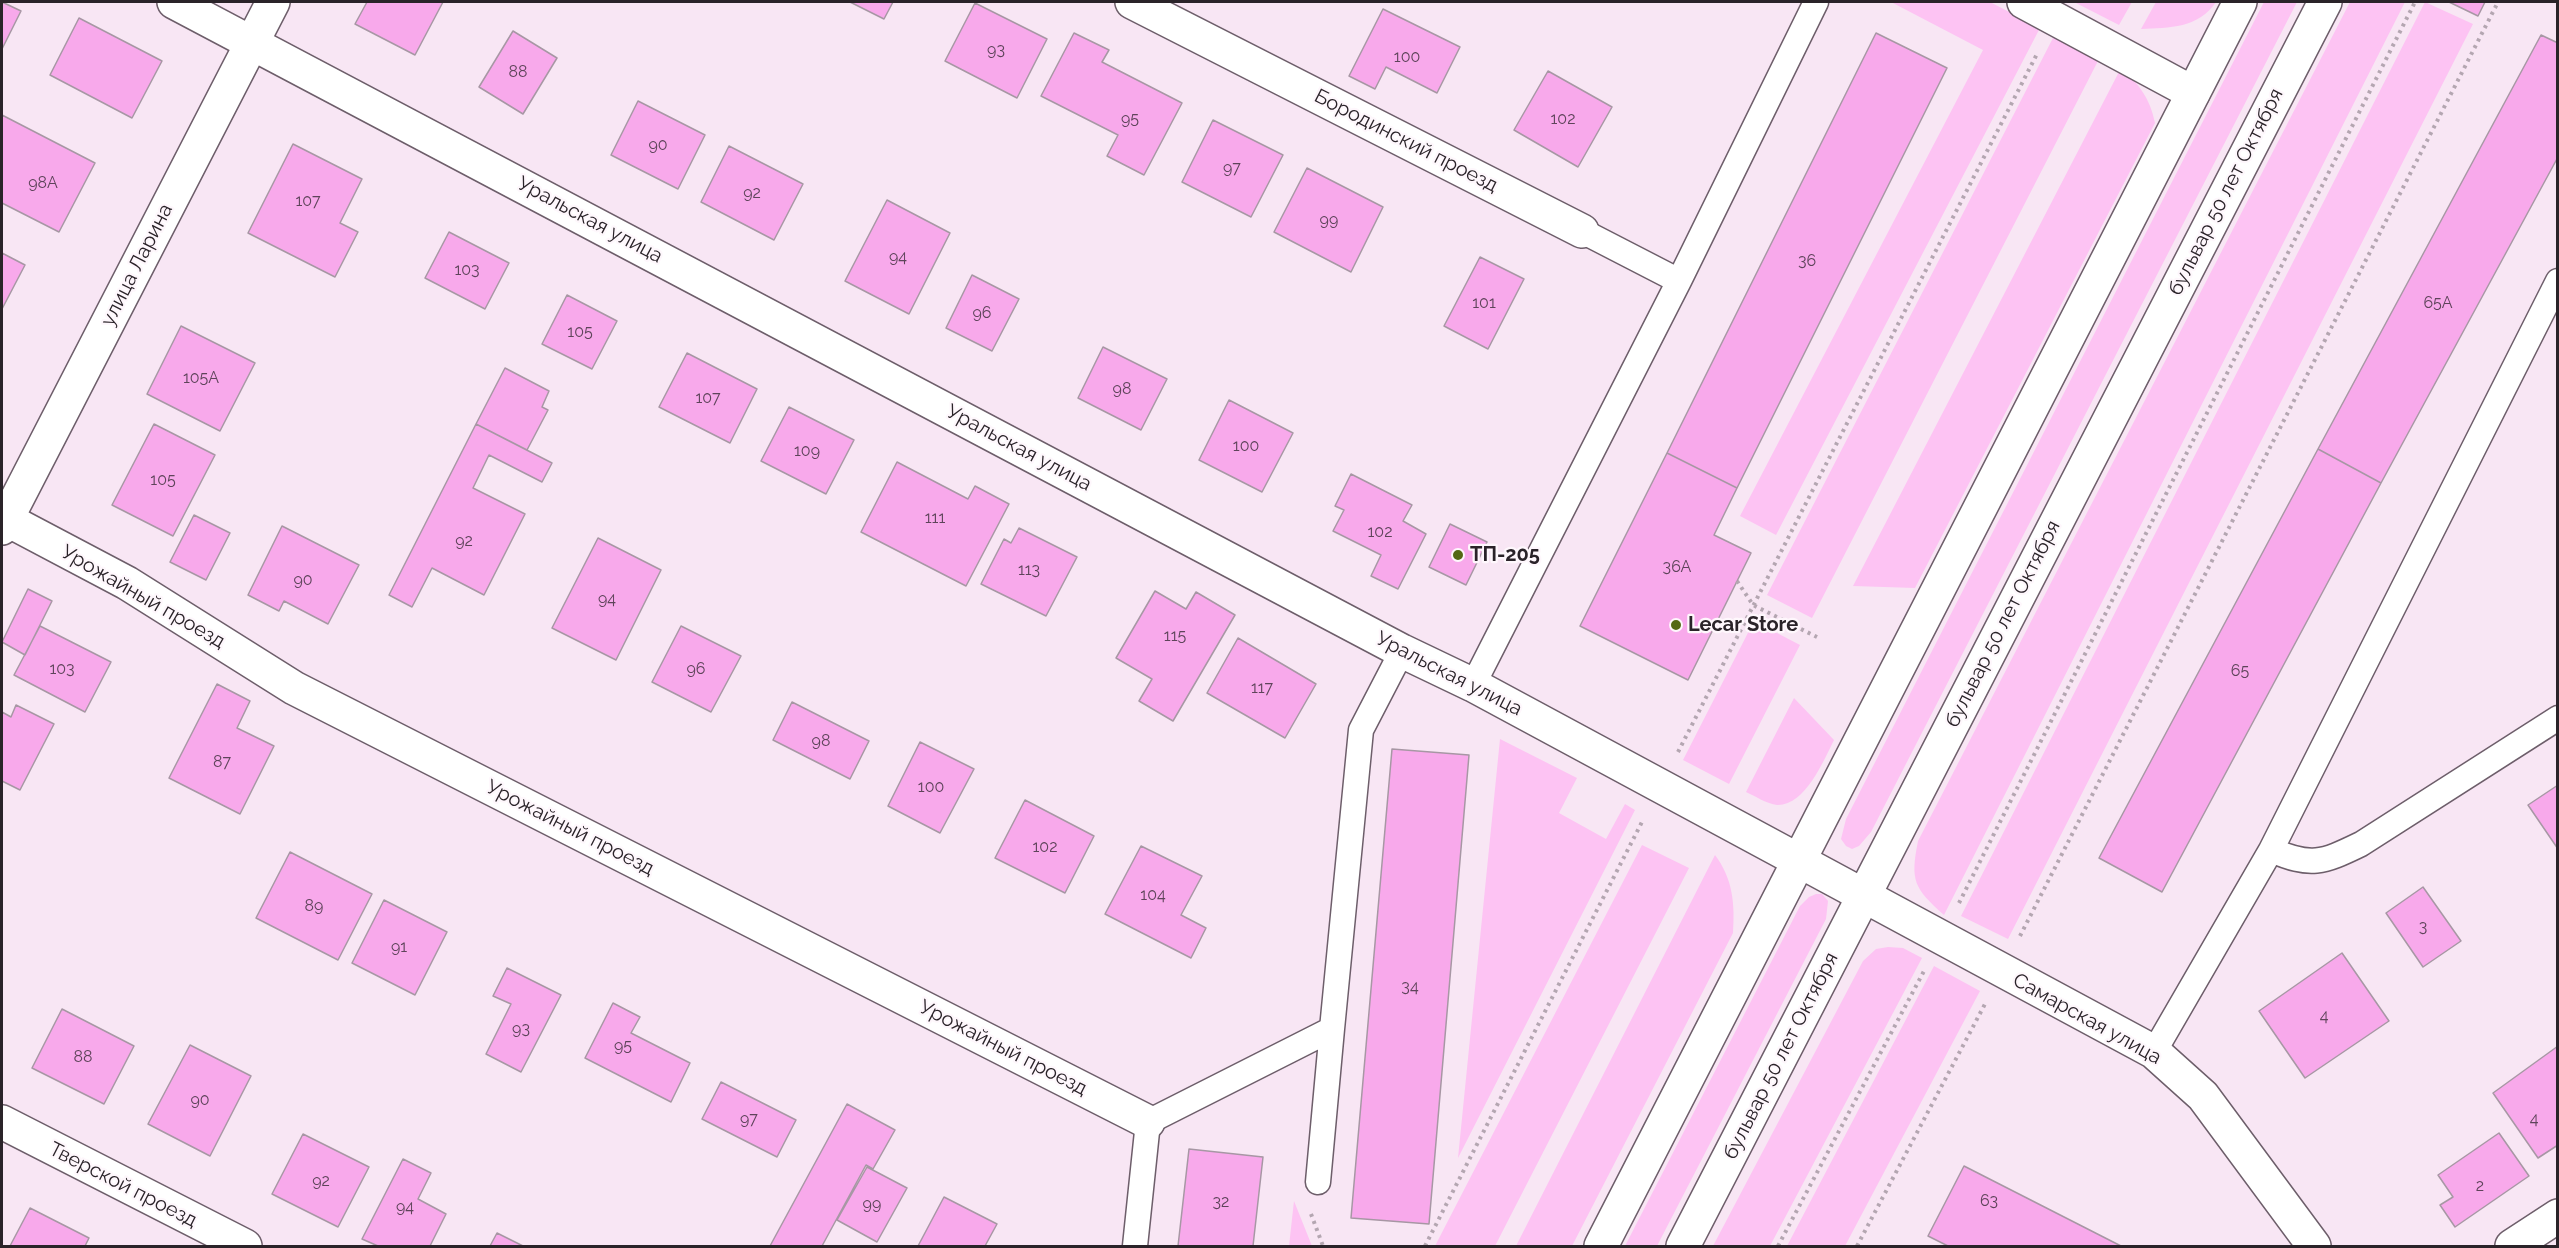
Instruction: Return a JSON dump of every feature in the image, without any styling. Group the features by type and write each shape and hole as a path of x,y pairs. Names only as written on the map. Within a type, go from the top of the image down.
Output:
{"street":[{"name":"Уральская улица","path":"174,2 252,41 1402,651 1473,685 1862,896"},
{"name":"улица Ларина","path":"3,522 273,2"},
{"name":"Бородинский проезд","path":"1132,2 1582,231"},
{"path":"2024,2 2193,93"},
{"path":"1601,1246 2240,2"},
{"name":"бульвар 50 лет Октября","path":"1683,1246 2325,2"},
{"name":"Урожайный проезд","path":"3,522 128,583 294,688 1148,1122"},
{"name":"Самарская улица","path":"1862,896 2154,1052 2204,1096 2314,1246"},
{"name":"Тверской проезд","path":"2,1122 245,1246"},
{"path":"2512,1246 2558,1216"}],"lane":[{"path":"1473,685 1679,281 1816,2"},
{"name":"Бородинский проезд","path":"1582,231 1679,281"},
{"path":"2154,1052 2271,850 2558,281"},
{"path":"1318,1182 1362,730 1402,651"},
{"path":"2271,850 2296,861 2313,863 2342,854 2558,718"},
{"path":"1135,1246 1148,1122 1332,1029"}],"path":[{"path":"1778,1246 1941,939 2415,2"},
{"path":"1857,1246 2002,972 2498,2"},
{"path":"1672,762 2037,53"},
{"path":"1737,581 1754,605 1817,637"},
{"path":"1425,1246 1641,823"}],"shaded area":[{"path":"1891,2 1990,2 2040,28 1776,535 1740,516 1983,50"},
{"path":"2074,2 2132,2 2119,25"},
{"path":"2156,2 2216,2 2209,11 2192,22 2173,27 2141,29"},
{"path":"2264,2 2297,2 1871,832 1859,846 1852,849 1846,846 1841,839 1846,819"},
{"path":"2350,2 2405,2 1944,915 1926,898 1917,883 1914,866 1918,841"},
{"path":"2425,2 2473,24 2008,939 1961,916"},
{"path":"2054,36 2099,59 1812,618 1767,595"},
{"path":"2121,68 2143,92 2155,123 1915,588 1853,586"},
{"path":"1754,621 1800,645 1729,784 1683,760"},
{"path":"1794,698 1834,740 1819,770 1805,790 1787,803 1777,805 1765,802 1746,792"},
{"path":"1500,739 1577,778 1559,813 1606,839 1625,804 1635,810 1458,1158"},
{"path":"1642,845 1689,868 1495,1246 1435,1246"},
{"path":"1715,855 1726,873 1732,892 1733,933 1572,1246 1516,1246"},
{"path":"1816,894 1822,894 1828,901 1826,919 1657,1246 1625,1246 1800,906"},
{"path":"1903,948 1922,958 1770,1246 1713,1246 1863,961 1876,949"},
{"path":"1934,966 1980,991 1845,1246 1787,1246"},
{"path":"1294,1201 1312,1246 1289,1246"}],"building":[{"path":"2,2 21,11 2,49"},
{"path":"367,2 443,2 415,55 355,24"},
{"path":"850,2 893,2 884,19"},
{"path":"2449,2 2485,2 2478,16"},
{"path":"975,3 1047,39 1017,98 945,61"},
{"path":"1383,9 1460,47 1437,93 1386,67 1375,89 1349,76"},
{"path":"79,18 162,61 132,118 50,75"},
{"path":"513,31 557,58 523,114 479,87"},
{"path":"1074,33 1109,50 1102,62 1182,103 1144,175 1107,156 1118,135 1041,96"},
{"path":"1876,33 1947,68 1737,488 1667,453"},
{"path":"2541,35 2558,43 2558,157 2381,483 2318,449"},
{"path":"1548,71 1612,107 1578,167 1514,130"},
{"path":"638,101 705,135 678,189 611,155"},
{"path":"2,115 95,163 59,232 2,203"},
{"path":"1213,120 1283,155 1251,217 1182,182"},
{"path":"293,144 362,179 340,223 358,232 335,277 248,233"},
{"path":"729,146 803,184 774,240 701,202"},
{"path":"1307,168 1383,207 1351,272 1274,232"},
{"path":"887,200 950,233 909,314 845,281"},
{"path":"449,232 509,263 485,309 425,278"},
{"path":"2,253 25,265 2,309"},
{"path":"1480,257 1524,279 1488,349 1444,326"},
{"path":"972,275 1019,299 992,351 946,328"},
{"path":"567,295 617,321 592,369 542,344"},
{"path":"181,326 255,363 220,431 147,394"},
{"path":"1103,347 1167,379 1141,430 1078,398"},
{"path":"687,353 757,389 730,443 659,407"},
{"path":"505,368 549,391 542,407 548,410 527,450 476,424"},
{"path":"1229,400 1293,433 1262,492 1199,460"},
{"path":"789,407 854,440 826,494 761,461"},
{"path":"154,424 215,455 173,536 112,505"},
{"path":"476,424 552,463 542,482 489,455 473,488 525,514 484,595 432,568 412,607 389,595"},
{"path":"2318,449 2381,483 2162,892 2099,858"},
{"path":"1667,453 1737,488 1714,535 1751,553 1688,680 1580,626"},
{"path":"897,462 968,499 975,486 1009,504 966,586 861,532"},
{"path":"1351,474 1412,505 1403,521 1426,534 1398,589 1371,576 1381,555 1333,531 1344,510 1335,506"},
{"path":"194,515 230,533 206,580 170,562"},
{"name":"ТП-205","path":"1450,524 1487,542 1466,585 1429,567"},
{"path":"282,526 359,565 328,624 284,601 279,611 248,595"},
{"path":"1019,528 1077,557 1046,616 981,584 1004,539 1011,543"},
{"path":"598,538 661,570 616,660 552,628"},
{"path":"28,589 52,601 25,655 2,642"},
{"path":"1155,591 1186,609 1196,592 1235,615 1173,721 1139,701 1152,679 1116,658"},
{"path":"40,626 111,662 85,712 14,675"},
{"path":"681,626 741,656 711,712 652,682"},
{"path":"1238,638 1316,684 1285,738 1207,693"},
{"path":"217,684 250,701 237,728 274,746 240,814 169,778"},
{"path":"792,702 869,741 850,779 773,740"},
{"path":"16,705 54,724 20,790 2,781 2,712 11,717"},
{"path":"920,742 974,769 940,833 888,806"},
{"path":"1392,749 1469,755 1429,1224 1351,1218"},
{"path":"2558,785 2558,849 2528,805"},
{"path":"1025,800 1094,836 1065,893 995,858"},
{"path":"1141,846 1202,876 1181,915 1206,928 1191,958 1105,914"},
{"path":"290,852 372,894 338,960 256,918"},
{"path":"2423,887 2461,941 2423,967 2386,913"},
{"path":"384,900 447,932 415,995 352,963"},
{"path":"2342,953 2389,1021 2305,1078 2259,1011"},
{"path":"507,968 561,995 521,1072 486,1054 511,1004 493,996"},
{"path":"613,1003 640,1017 631,1033 690,1063 671,1102 585,1058"},
{"path":"62,1009 134,1046 104,1104 32,1068"},
{"path":"190,1045 251,1076 210,1156 148,1124"},
{"path":"2558,1046 2558,1145 2538,1158 2493,1093"},
{"path":"721,1082 796,1120 777,1157 702,1119"},
{"path":"847,1104 895,1130 873,1169 866,1165 822,1246 770,1246"},
{"path":"2499,1133 2529,1176 2455,1227 2440,1205 2453,1197 2438,1175"},
{"path":"303,1134 369,1167 338,1227 272,1194"},
{"path":"1189,1149 1263,1157 1253,1246 1178,1246"},
{"path":"403,1159 431,1173 418,1199 446,1214 430,1246 378,1246 362,1239"},
{"path":"1964,1166 2121,1246 1948,1246 1928,1236"},
{"path":"867,1167 907,1188 877,1242 837,1220"},
{"path":"944,1197 997,1224 985,1246 918,1246"},
{"path":"30,1208 89,1238 85,1246 10,1246"},
{"path":"497,1233 523,1246 490,1246"}],"place":[{"name":"ТП-205","path":"1458,555"},
{"name":"Lecar Store","path":"1676,625"}]}
